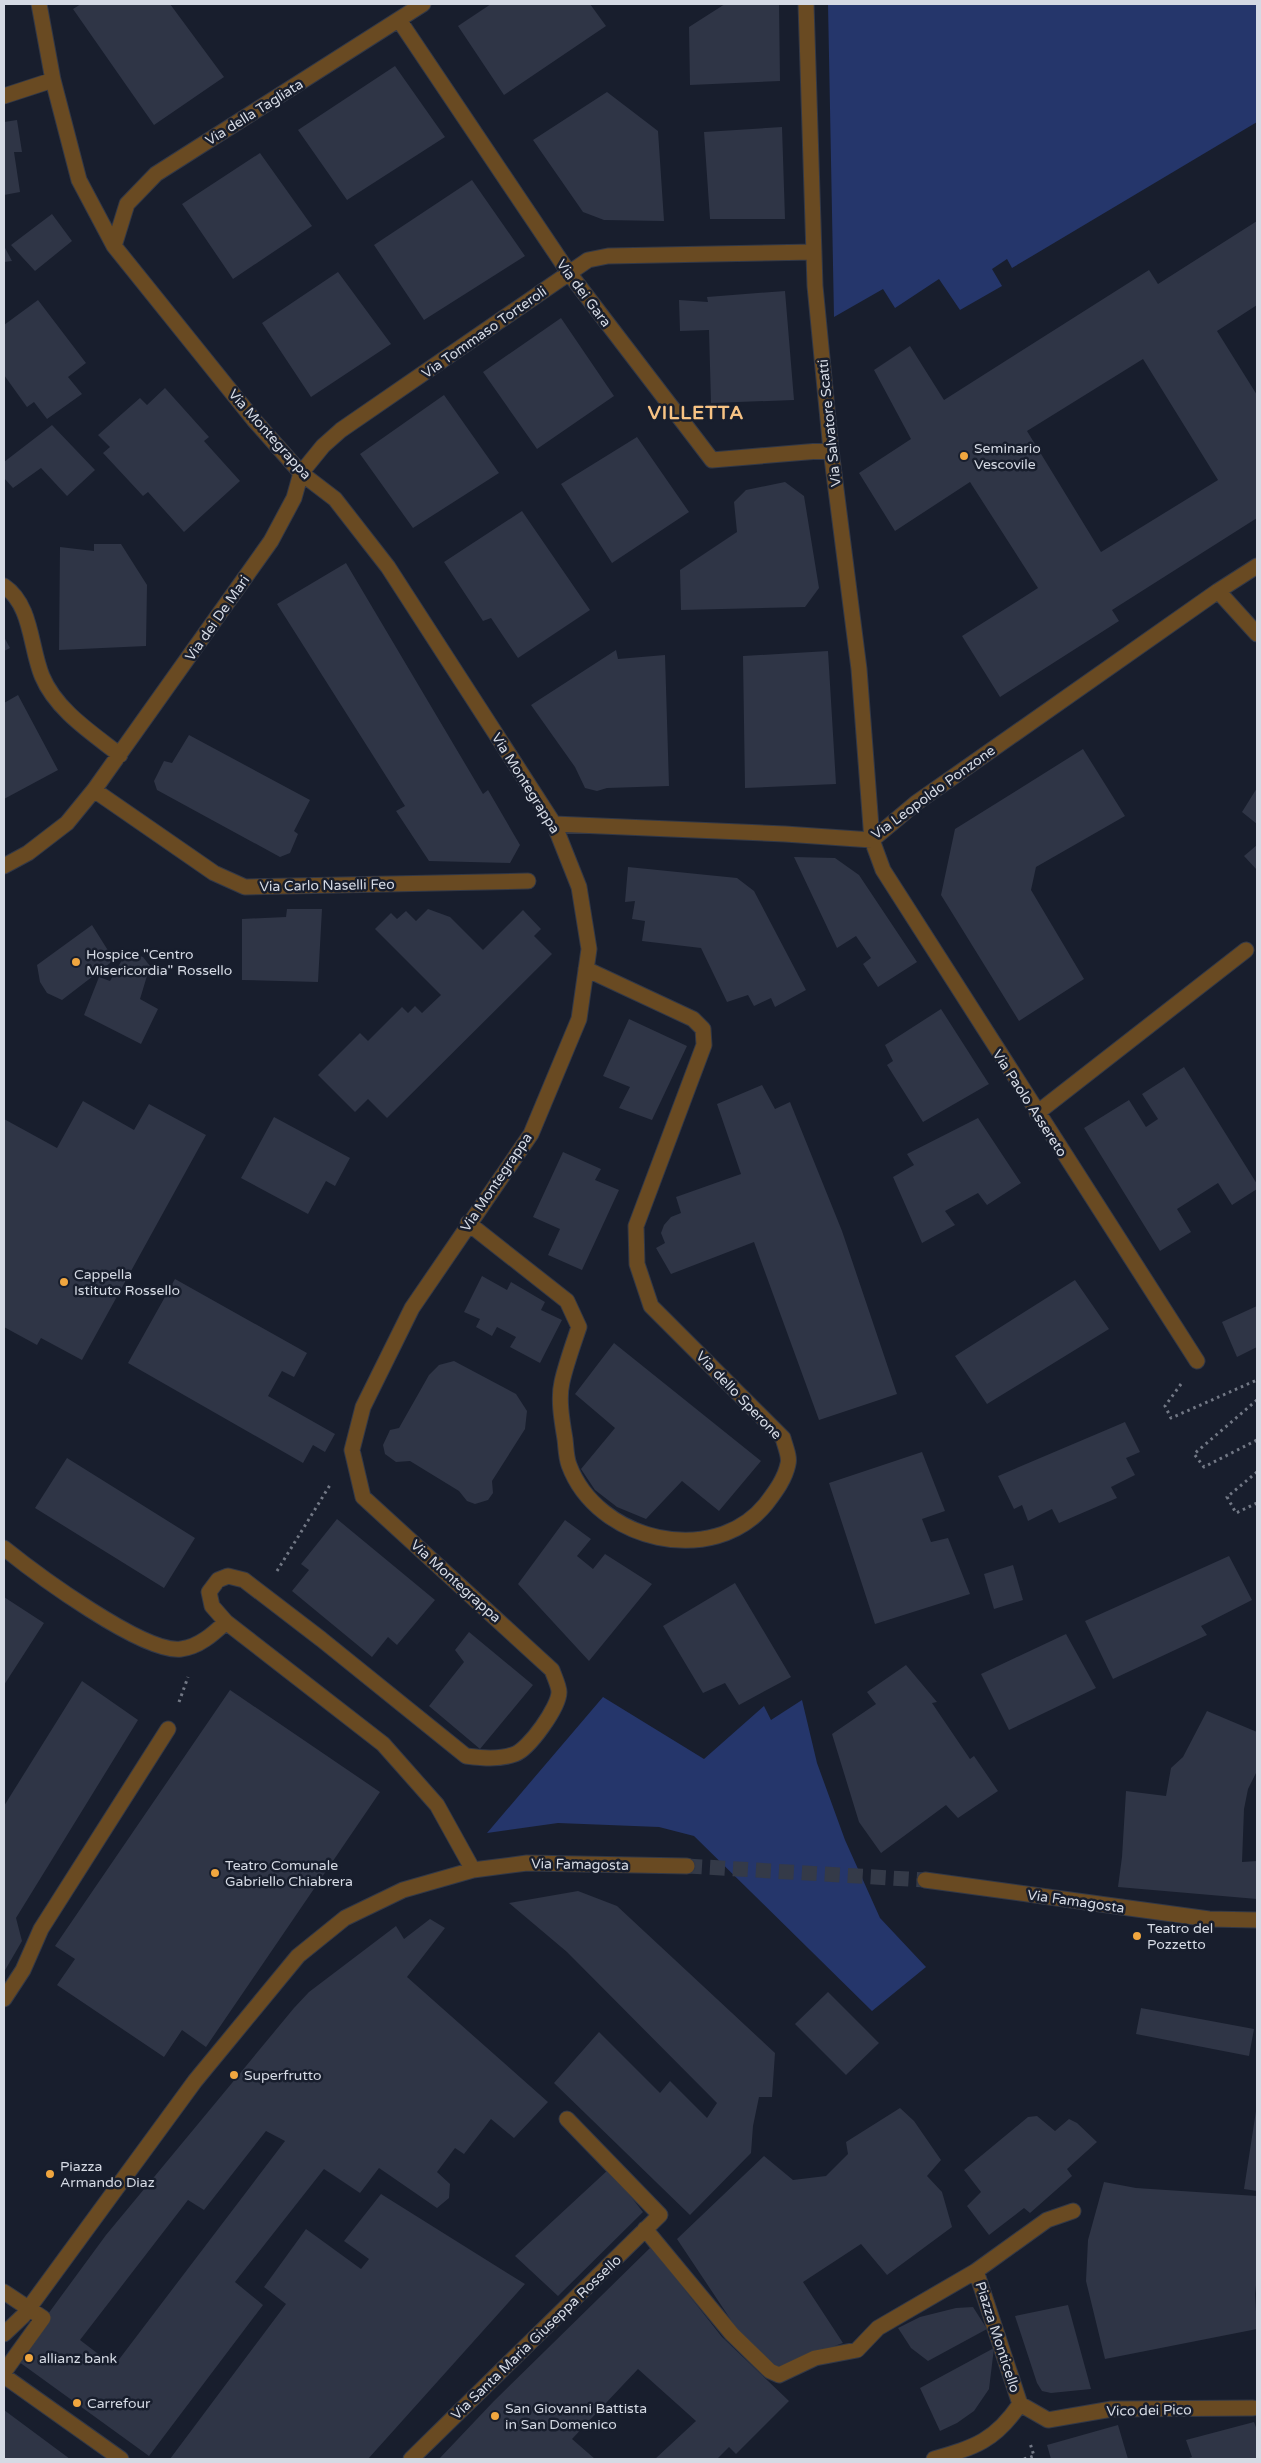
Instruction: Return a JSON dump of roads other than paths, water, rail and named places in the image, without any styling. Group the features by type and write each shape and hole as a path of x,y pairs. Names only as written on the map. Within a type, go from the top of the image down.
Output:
{"street":[{"name":"Via Montegrappa","path":"39,4 53,80 79,180 114,246 254,420 301,472 335,499 388,567 554,824 579,887 589,949 579,1020 531,1134 468,1223 412,1308 363,1407 352,1450 363,1497 552,1670 559,1692 552,1711 530,1743 516,1754 487,1759 466,1756 321,1639 244,1580 228,1576 218,1580 209,1592 212,1606 226,1622 383,1744 437,1805 473,1870"},
{"name":"Via della Tagliata","path":"114,246 127,204 156,174 423,4"},
{"name":"Via Salvatore Scatti","path":"806,4 814,286 831,450 859,669 872,840"},
{"name":"Via dei Gara","path":"399,20 569,273 712,460 831,450"},
{"path":"4,96 53,80"},
{"name":"Via Tommaso Torteroli","path":"301,472 323,446 341,430 588,260 608,256 814,252"},
{"name":"Via dei De Mari","path":"4,866 28,853 67,823 94,790 271,541 294,498 301,472"},
{"name":"Via Leopoldo Ponzone","path":"554,824 786,834 872,840 916,803 1218,591 1257,566"},
{"path":"4,586 14,593 30,631 42,677 67,714 120,755"},
{"path":"1218,591 1257,634"},
{"name":"Via Carlo Naselli Feo","path":"94,790 214,873 244,887 528,881"},
{"name":"Via Paolo Assereto","path":"872,840 883,870 1197,1361"},
{"path":"1037,1113 1246,950"},
{"name":"Via dello Sperone","path":"468,1223 567,1301 579,1327 562,1383 562,1422 569,1465 588,1497 620,1524 661,1540 701,1540 730,1532 758,1513 777,1490 789,1463 783,1438 651,1306 637,1264 636,1226 704,1045 703,1029 694,1020 586,969"},
{"path":"4,1548 110,1622 145,1641 181,1649 203,1642 226,1622"},
{"path":"4,1999 23,1970 41,1929 168,1729"},
{"name":"Via Famagosta","path":"473,1870 527,1863 687,1866"},
{"path":"5,2332 16,2325 29,2308 195,2081 298,1956 345,1918 403,1890 473,1870"},
{"name":"Via Famagosta","path":"925,1880 1209,1920 1257,1920"},
{"name":"Via Santa Maria Giuseppa Rossello","path":"411,2459 660,2215 567,2119"},
{"name":"Piazza Monticello","path":"645,2230 732,2334 770,2372 779,2375 815,2358 857,2350 878,2328 976,2271 1047,2220 1073,2211"},
{"name":"Piazza Monticello","path":"976,2271 1020,2404"},
{"path":"4,2292 43,2318 4,2372"},
{"path":"4,2376 121,2459"},
{"path":"934,2459 987,2440 1007,2423 1020,2404"},
{"name":"Vico dei Pico","path":"1020,2404 1048,2420 1112,2409 1254,2408"}],"tunnel":[{"path":"687,1866 925,1880"}],"place":[{"name":"Seminario Vescovile","path":"964,456"},
{"name":"Hospice \"Centro Misericordia\" Rossello","path":"76,962"},
{"name":"Cappella Istituto Rossello","path":"64,1282"},
{"name":"Teatro Comunale Gabriello Chiabrera","path":"215,1873"},
{"name":"Teatro del Pozzetto","path":"1137,1936"},
{"name":"Superfrutto","path":"234,2075"},
{"name":"Piazza Armando Diaz","path":"50,2174"},
{"name":"allianz bank","path":"29,2358"},
{"name":"Carrefour","path":"77,2403"},
{"name":"San Giovanni Battista in San Domenico","path":"495,2416"}],"district":[{"name":"VILLETTA","path":"696,412"}]}
